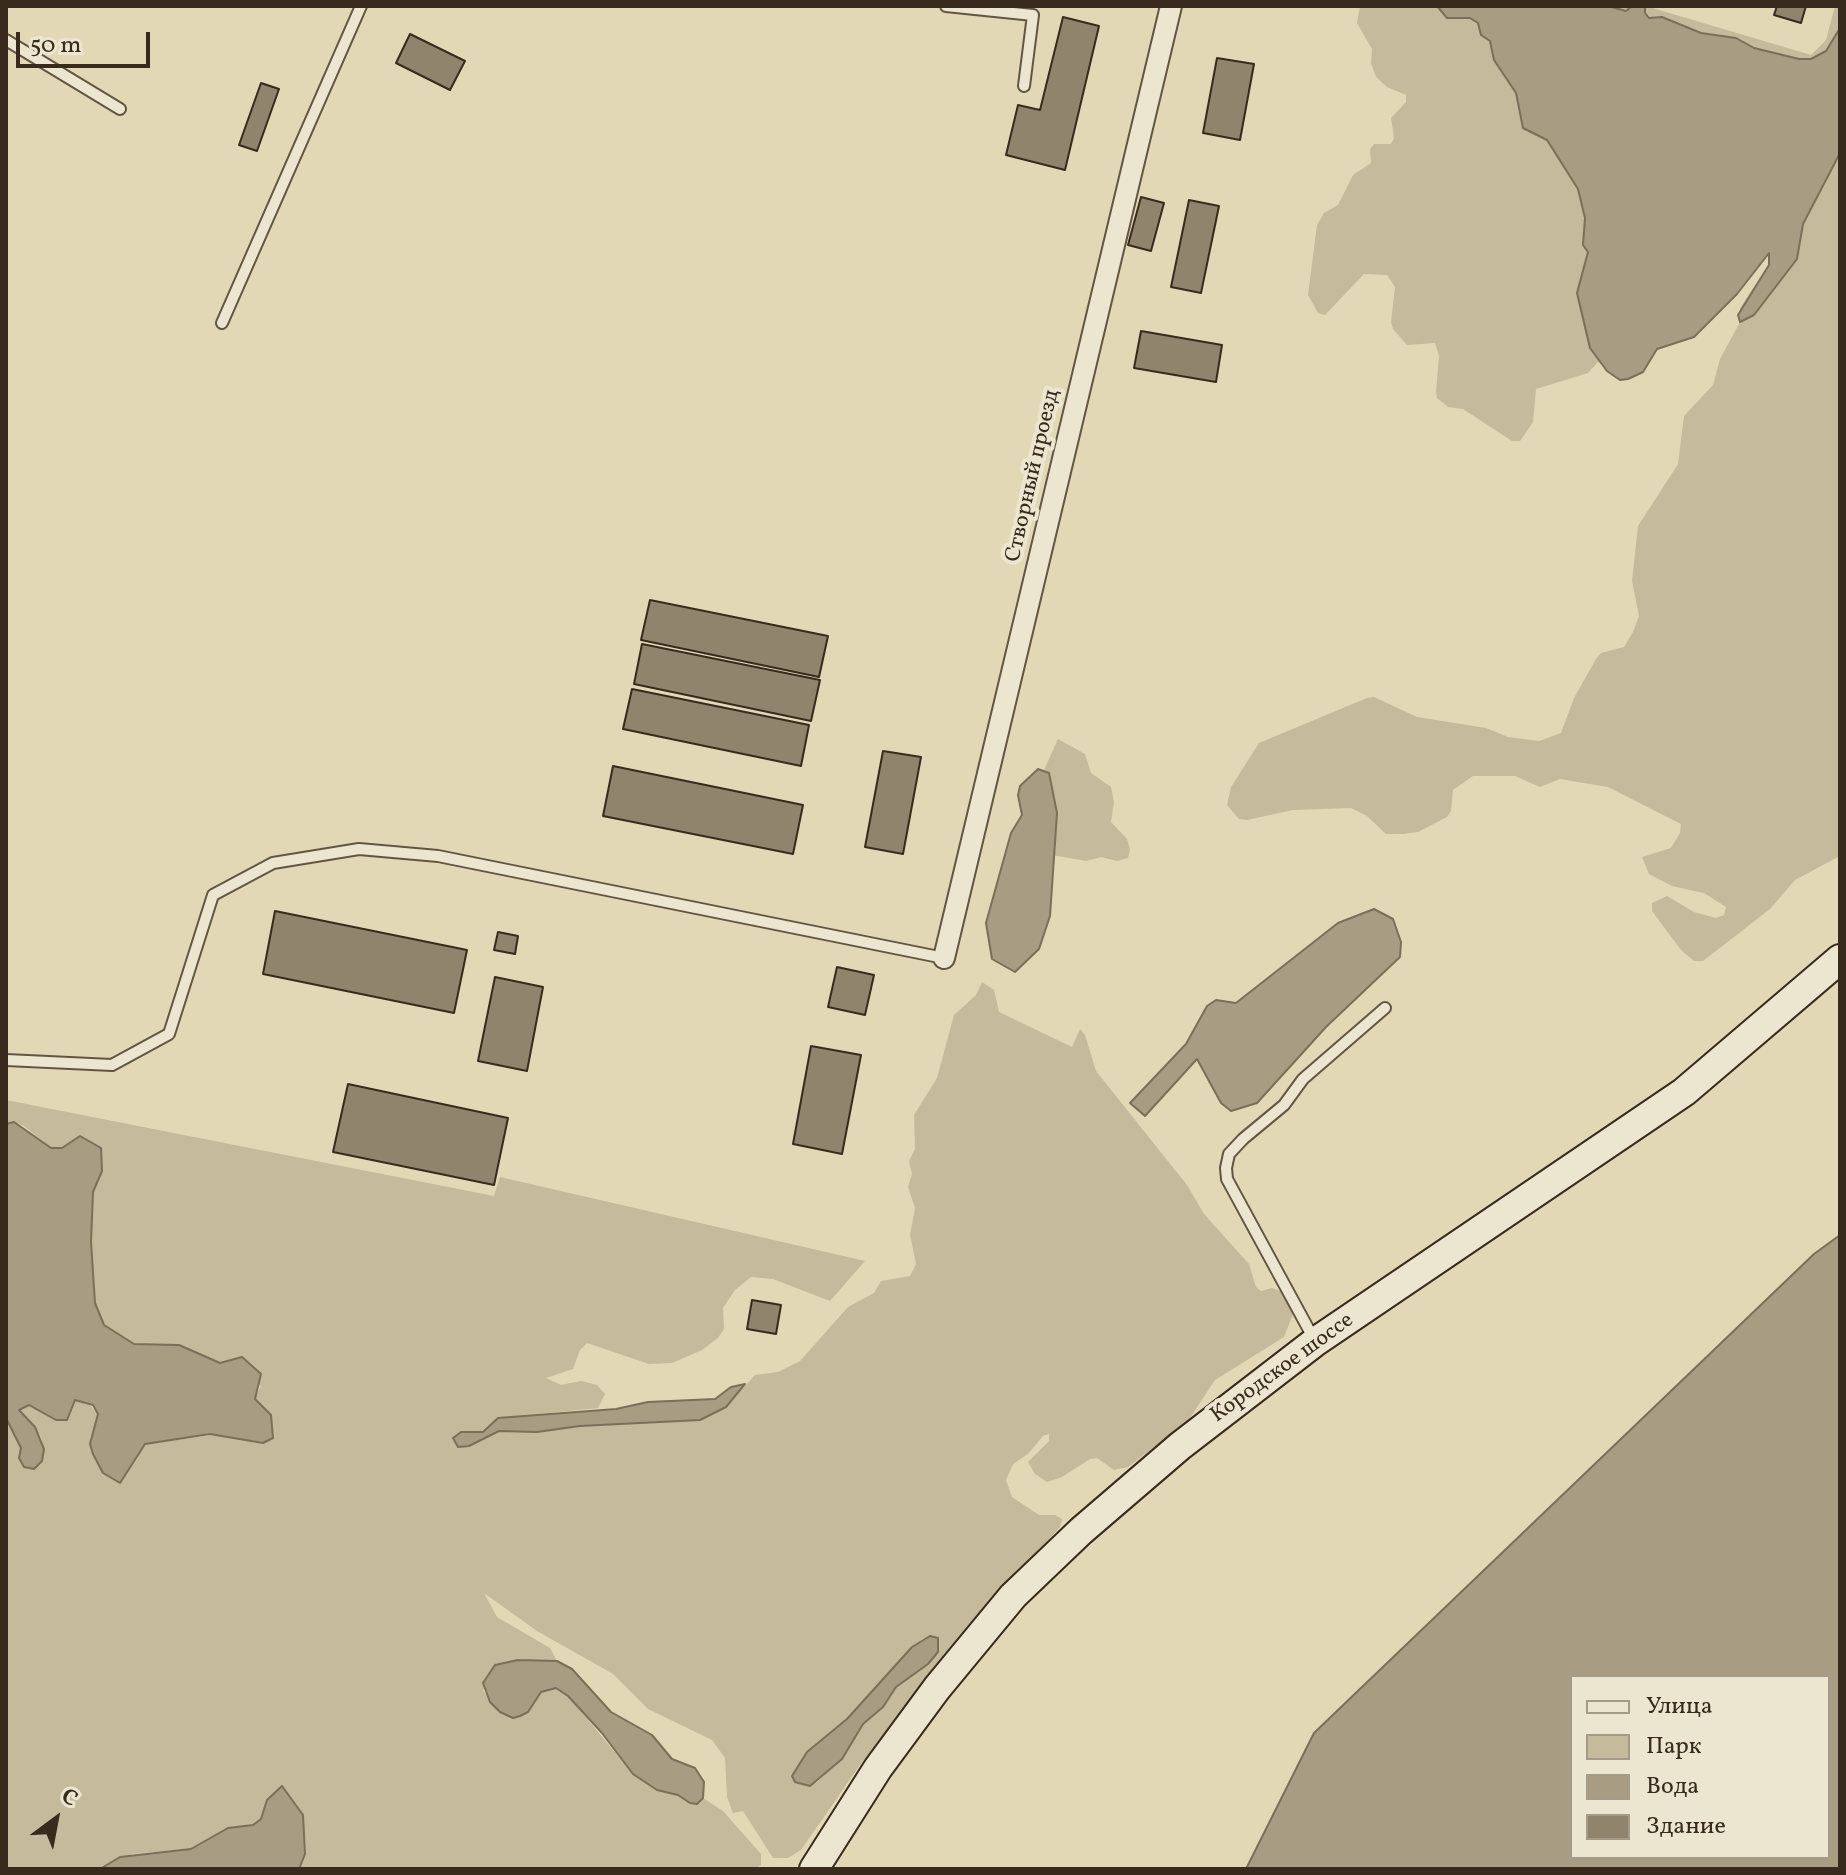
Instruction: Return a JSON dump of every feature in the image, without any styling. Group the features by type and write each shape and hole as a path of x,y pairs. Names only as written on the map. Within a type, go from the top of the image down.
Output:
{"main road":[{"name":"Кородское шоссе","path":"814,1869 878,1768 1013,1596 1180,1446 1315,1342 1684,1092 1840,959"}],"street":[{"name":"Створный проезд","path":"944,958 1171,6"}],"lane":[{"path":"222,323 361,6"},
{"path":"946,6 1033,15 1024,86"},
{"path":"6,40 120,109"},
{"path":"6,1060 112,1065 169,1034 213,895 273,863 359,849 438,856 944,958"},
{"path":"1315,1342 1227,1179 1226,1168 1229,1154 1243,1139 1284,1105 1303,1079 1385,1008"}],"green space":[{"path":"1360,6 1646,6 1811,55 1826,40 1835,6 1840,6 1840,856 1795,880 1770,909 1703,961 1694,961 1681,950 1652,911 1652,903 1667,896 1694,912 1716,918 1724,915 1726,907 1704,893 1672,886 1649,874 1642,857 1671,848 1680,833 1681,824 1608,787 1560,779 1540,787 1515,776 1473,776 1453,790 1451,811 1447,817 1418,832 1403,834 1386,834 1367,816 1351,808 1293,810 1247,820 1239,819 1227,805 1231,787 1259,743 1367,698 1374,697 1417,717 1486,728 1508,737 1539,741 1561,733 1574,698 1596,659 1601,653 1624,647 1633,632 1639,616 1632,581 1638,526 1678,464 1684,416 1713,385 1720,359 1740,322 1740,308 1772,259 1769,253 1737,294 1694,337 1657,349 1643,372 1637,376 1620,380 1598,362 1588,373 1536,389 1533,422 1520,441 1512,441 1463,409 1448,407 1437,398 1439,356 1435,343 1407,345 1393,329 1395,287 1387,275 1364,274 1325,315 1318,313 1308,295 1317,225 1324,213 1338,205 1353,175 1371,163 1370,149 1374,144 1391,144 1394,138 1391,118 1406,102 1406,95 1387,87 1376,77 1371,63 1372,49 1357,23"},
{"path":"1058,739 1085,754 1091,773 1111,787 1114,802 1111,822 1127,839 1130,849 1128,858 1117,861 1101,857 1086,861 1052,855 1057,813 1049,773 1044,770"},
{"path":"982,982 994,990 999,1012 1072,1047 1080,1029 1085,1035 1096,1071 1187,1185 1204,1214 1249,1264 1256,1287 1261,1291 1272,1288 1283,1292 1293,1314 1284,1337 1215,1380 1188,1421 1128,1467 1114,1470 1097,1458 1090,1459 1062,1477 1047,1482 1035,1474 1028,1462 1049,1441 1049,1434 1013,1464 1006,1480 1012,1497 1039,1515 1055,1515 1062,1519 1060,1527 954,1643 862,1762 801,1850 788,1858 773,1858 743,1811 733,1813 727,1797 725,1758 712,1740 648,1709 613,1674 537,1631 484,1593 497,1617 550,1648 557,1661 518,1660 483,1690 495,1708 506,1716 541,1692 556,1688 568,1696 633,1774 657,1790 697,1804 703,1798 723,1811 761,1854 761,1865 755,1869 299,1869 305,1854 303,1816 281,1787 267,1800 261,1819 253,1825 228,1828 191,1849 132,1854 100,1869 6,1869 6,1418 21,1448 19,1458 23,1467 34,1469 44,1449 41,1437 19,1409 29,1405 56,1420 74,1400 85,1400 98,1414 120,1483 145,1444 221,1434 271,1415 254,1399 261,1386 220,1363 179,1345 134,1344 104,1325 95,1303 91,1242 93,1192 102,1171 101,1148 80,1136 62,1148 51,1148 24,1126 14,1122 6,1124 6,1100 494,1196 500,1177 865,1261 830,1301 773,1279 751,1277 735,1290 723,1308 724,1329 718,1338 702,1350 672,1363 649,1364 587,1343 580,1350 573,1369 546,1378 561,1385 581,1381 597,1385 605,1394 598,1408 498,1418 483,1432 457,1434 458,1447 469,1446 499,1431 537,1432 580,1426 700,1420 726,1407 755,1375 778,1372 800,1361 848,1307 874,1293 881,1281 910,1276 916,1264 910,1235 915,1208 908,1187 912,1174 909,1161 915,1149 914,1115 937,1078 954,1015 976,995","holes":["923,1638 938,1652 928,1664 896,1687 883,1707 863,1724 842,1759 817,1782 792,1776 808,1752 847,1719"]}],"water":[{"path":"1437,6 1608,6 1626,11 1632,6 1645,6 1649,18 1662,17 1701,33 1736,38 1754,48 1799,59 1811,59 1826,51 1840,28 1840,153 1803,224 1797,259 1754,315 1740,322 1738,315 1769,265 1769,253 1737,294 1694,337 1657,349 1643,372 1628,379 1620,380 1607,371 1590,348 1577,293 1588,252 1583,245 1585,218 1578,189 1547,140 1523,128 1516,93 1494,60 1490,41 1481,35 1478,23 1470,18 1447,18"},
{"path":"1038,769 1049,773 1057,813 1050,916 1039,949 1015,972 992,959 986,923 1011,833 1022,815 1018,795 1020,786"},
{"path":"1374,909 1393,919 1401,942 1400,957 1326,1027 1257,1103 1231,1111 1221,1103 1197,1059 1145,1116 1130,1103 1186,1044 1207,1006 1216,1000 1236,1003 1338,923"},
{"path":"14,1122 51,1148 62,1148 80,1136 101,1148 102,1171 93,1192 91,1242 95,1303 104,1325 134,1344 179,1345 220,1363 242,1357 261,1374 255,1399 271,1415 273,1438 263,1443 210,1434 145,1444 120,1483 103,1473 93,1454 90,1444 98,1414 93,1405 75,1400 67,1420 56,1420 29,1405 19,1410 35,1427 44,1449 42,1461 34,1469 24,1467 19,1458 21,1448 6,1418 6,1124"},
{"path":"1840,1235 1840,1869 1246,1869 1314,1733 1814,1254"},
{"path":"745,1384 726,1407 700,1420 580,1426 537,1432 499,1431 469,1446 458,1447 453,1438 461,1432 483,1432 498,1418 616,1409 648,1402 715,1399 731,1387"},
{"path":"930,1636 938,1638 938,1652 928,1664 896,1687 883,1707 863,1724 842,1759 810,1786 795,1782 792,1776 807,1752 847,1719 912,1647"},
{"path":"518,1660 557,1661 572,1669 611,1712 652,1735 672,1759 695,1768 704,1782 703,1798 697,1804 690,1803 678,1795 657,1790 633,1774 602,1733 568,1696 556,1688 541,1692 528,1712 520,1716 513,1718 500,1712 490,1702 483,1683 495,1665"},
{"path":"282,1786 303,1815 305,1854 299,1869 100,1869 120,1857 191,1849 228,1828 253,1825 261,1819 267,1800"}],"building":[{"path":"1777,6 1806,6 1801,23 1774,15"},
{"path":"1063,17 1099,26 1065,170 1006,155 1018,105 1040,110"},
{"path":"410,34 465,61 450,90 396,63"},
{"path":"1217,58 1254,64 1240,140 1203,133"},
{"path":"261,83 279,89 257,151 239,145"},
{"path":"1141,197 1164,203 1151,251 1128,245"},
{"path":"1189,200 1219,206 1201,293 1171,287"},
{"path":"1141,331 1222,345 1216,382 1134,368"},
{"path":"650,600 828,636 819,677 641,640"},
{"path":"642,644 820,680 811,721 634,684"},
{"path":"632,689 809,725 801,766 623,729"},
{"path":"883,751 921,757 903,854 865,847"},
{"path":"613,766 803,805 793,854 603,816"},
{"path":"275,911 467,950 454,1013 263,974"},
{"path":"498,932 518,936 515,954 494,950"},
{"path":"837,967 874,975 865,1015 828,1007"},
{"path":"495,977 543,987 527,1071 478,1061"},
{"path":"811,1046 861,1055 842,1154 793,1144"},
{"path":"348,1084 508,1118 494,1185 333,1152"},
{"path":"752,1300 781,1305 776,1334 747,1329"}]}
